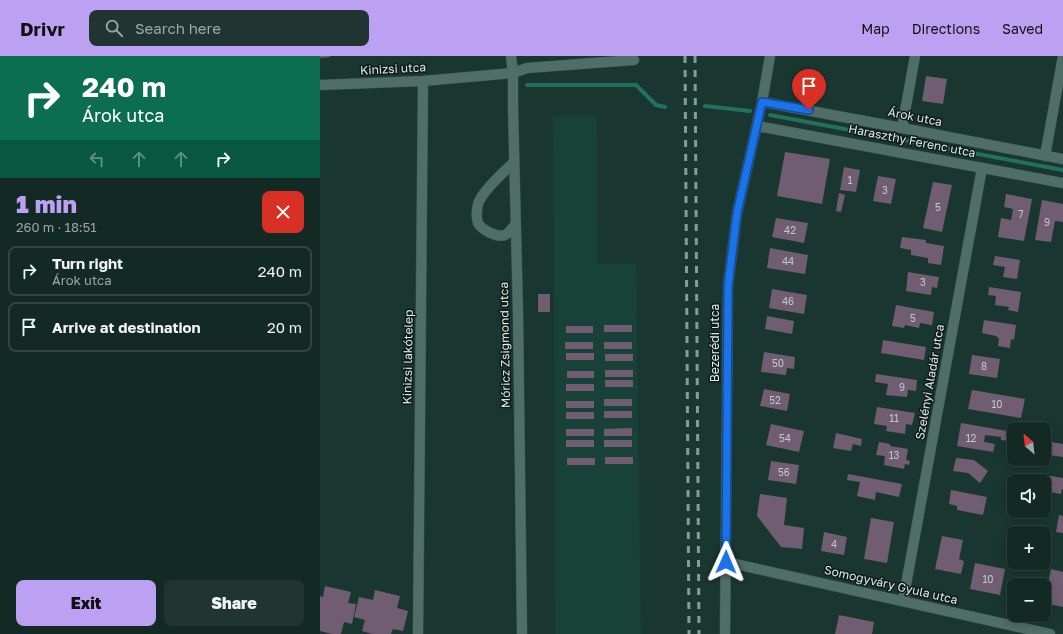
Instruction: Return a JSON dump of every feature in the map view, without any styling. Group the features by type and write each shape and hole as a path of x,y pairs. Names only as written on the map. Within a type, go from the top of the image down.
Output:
{"street":[{"name":"Móricz Zsigmond utca","path":"511,56 513,73 518,313 522,634"},
{"name":"Bezerédi utca","path":"725,634 728,286 737,213 757,126 770,56"},
{"path":"902,128 916,56"},
{"path":"1045,156 1063,56"},
{"name":"Kinizsi utca","path":"320,85 424,81 513,73 527,68 634,60"},
{"name":"Kinizsi lakótelep","path":"418,634 424,81"},
{"name":"Árok utca","path":"762,102 1063,159"},
{"name":"Haraszthy Ferenc utca","path":"757,126 1063,183"},
{"path":"514,162 484,194 478,204 477,214 478,222 486,231 495,235 505,235 516,224"},
{"name":"Szelényi Aladár utca","path":"903,601 982,168"},
{"name":"Somogyváry Gyula utca","path":"726,562 1050,634"}],"shaded area":[{"path":"553,116 597,116 598,264 636,264 641,634 555,634"}],"building":[{"path":"320,56 330,56 330,57 320,58"},
{"path":"926,76 947,79 943,104 922,101"},
{"path":"785,152 830,159 822,204 777,196"},
{"path":"844,167 860,170 856,192 840,190"},
{"path":"878,176 896,179 891,204 873,201"},
{"path":"933,182 952,185 942,232 923,228"},
{"path":"839,193 845,195 841,212 836,211"},
{"path":"1006,194 1032,199 1024,241 998,237 1001,218 1011,220 1013,209 1004,207"},
{"path":"1042,200 1063,204 1063,222 1055,221 1051,242 1035,240"},
{"path":"776,218 808,223 804,243 772,237"},
{"path":"902,237 926,240 926,243 944,246 941,265 928,263 928,258 911,255 911,250 900,248"},
{"path":"770,248 808,255 805,274 767,268"},
{"path":"995,256 1020,260 1017,279 1003,277 1005,267 993,265"},
{"path":"908,272 939,277 937,288 932,287 931,295 906,291"},
{"path":"989,287 1021,292 1018,312 1008,310 1009,307 995,305 996,296 988,295"},
{"path":"772,289 807,295 804,314 769,308"},
{"path":"538,294 550,294 550,312 538,312"},
{"path":"896,305 934,312 932,325 920,323 919,328 905,325 904,328 892,326"},
{"path":"767,316 794,321 792,334 765,329"},
{"path":"984,320 1016,325 1014,340 1011,339 1010,348 998,346 999,339 996,336 982,333"},
{"path":"604,325 632,325 632,332 604,332"},
{"path":"566,326 593,326 593,333 566,333"},
{"path":"883,340 926,347 924,360 881,353"},
{"path":"565,342 593,342 593,349 565,349"},
{"path":"604,342 632,342 632,349 604,349"},
{"path":"764,352 795,357 794,369 787,368 786,375 761,372"},
{"path":"566,353 594,353 594,360 566,360"},
{"path":"605,354 633,354 633,361 605,361"},
{"path":"972,355 1000,359 997,378 969,374"},
{"path":"605,370 633,370 633,377 605,377"},
{"path":"567,371 594,371 594,378 567,378"},
{"path":"876,374 917,380 916,391 908,390 907,397 886,395 888,384 875,382"},
{"path":"605,380 633,380 633,387 605,387"},
{"path":"566,384 594,384 594,391 566,391"},
{"path":"764,389 790,394 787,411 760,406"},
{"path":"972,390 1025,399 1021,418 968,409"},
{"path":"604,399 632,399 632,406 604,406"},
{"path":"566,401 594,401 594,408 566,408"},
{"path":"877,407 915,413 912,425 906,424 905,434 886,431 887,426 874,424"},
{"path":"604,411 632,411 632,418 604,418"},
{"path":"566,412 594,412 594,419 566,419"},
{"path":"961,423 1007,431 1007,441 1001,440 1001,437 985,435 984,442 995,444 993,452 957,446"},
{"path":"771,424 804,431 799,452 766,445"},
{"path":"632,428 632,436 604,436 604,429"},
{"path":"566,429 594,429 594,436 566,436"},
{"path":"836,433 862,439 861,446 853,444 851,451 833,448"},
{"path":"566,440 594,440 594,447 566,447"},
{"path":"604,440 632,440 632,447 604,447"},
{"path":"879,442 890,444 890,446 908,449 906,460 910,461 909,465 905,464 904,469 884,465 885,456 876,455"},
{"path":"1051,442 1063,444 1063,457 1051,455"},
{"path":"605,457 633,457 633,464 605,464"},
{"path":"567,458 595,458 595,465 567,465"},
{"path":"956,458 974,460 988,471 980,483 968,473 953,471"},
{"path":"771,461 799,465 796,484 768,480"},
{"path":"848,474 902,484 899,497 876,492 875,500 857,496 860,482 847,480"},
{"path":"1051,476 1063,478 1063,489 1061,494 1051,492"},
{"path":"951,490 987,497 983,515 957,510 957,506 949,504"},
{"path":"760,494 787,498 784,525 804,528 802,549 781,547 757,516"},
{"path":"1059,515 1063,516 1063,533 1056,532"},
{"path":"871,518 894,522 887,563 864,559"},
{"path":"824,532 847,537 844,555 821,551"},
{"path":"942,536 963,540 959,559 964,561 961,574 935,569"},
{"path":"975,563 1005,569 1000,595 970,589"},
{"path":"1051,569 1063,572 1063,607 1051,604 1051,578 1049,578"},
{"path":"325,586 351,592 348,603 356,604 352,624 344,622 341,634 332,634 320,631 320,596 323,597"},
{"path":"375,590 400,596 397,608 408,611 403,631 393,629 391,634 372,634 362,631 365,620 354,617 359,597 373,600"},
{"path":"839,615 874,622 872,634 835,634"}],"waterway":[{"path":"527,85 636,85 656,105 665,107"},
{"path":"705,106 750,111"},
{"path":"770,115 1063,170"}],"railway":[{"path":"685,56 689,634"},
{"path":"695,56 699,634"}],"route":[{"path":"726,562 728,286 737,213 762,102 809,110"}]}
